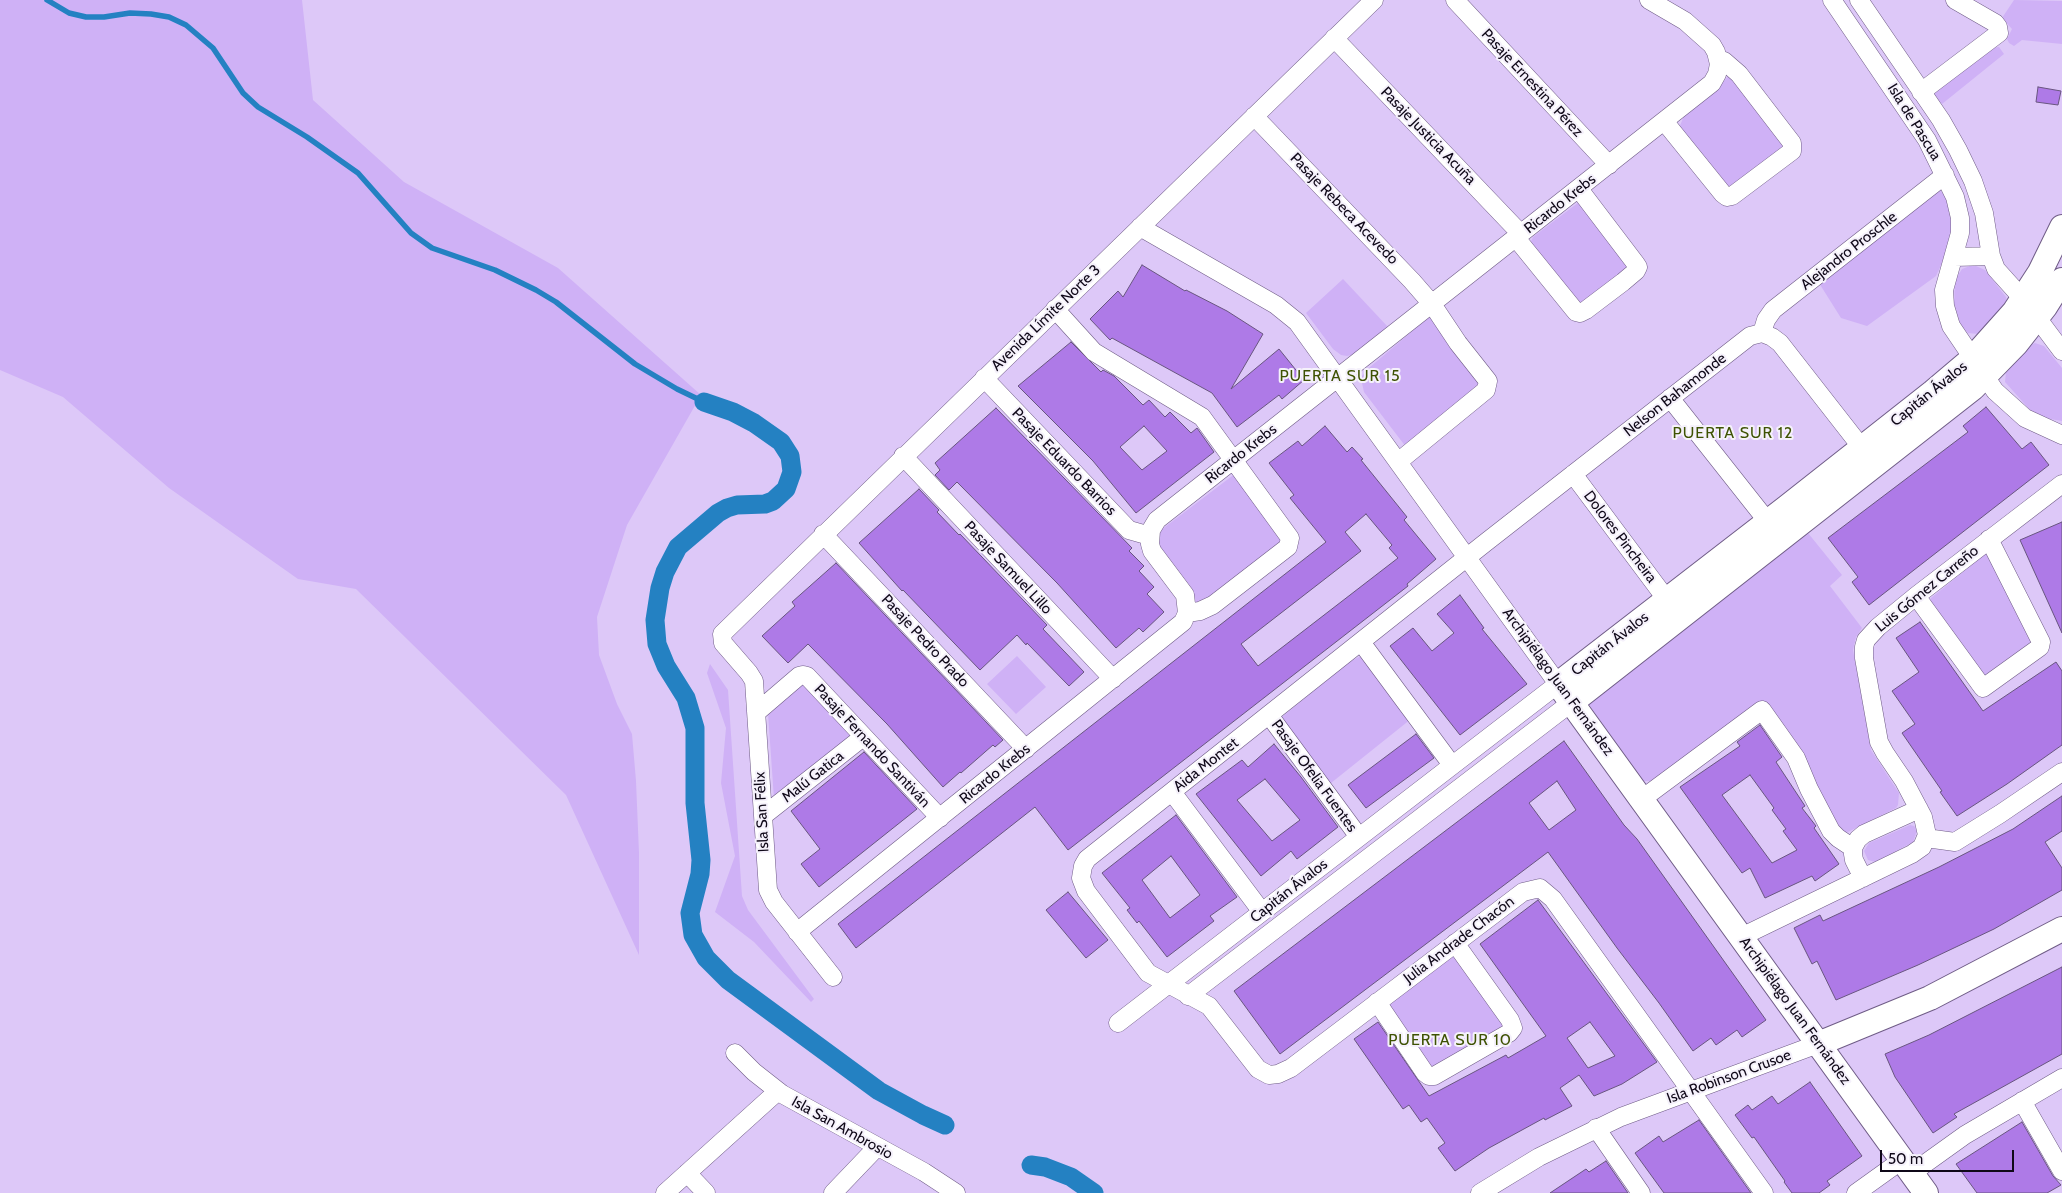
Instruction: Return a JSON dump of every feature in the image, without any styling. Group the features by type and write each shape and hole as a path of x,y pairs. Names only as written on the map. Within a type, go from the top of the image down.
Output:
{"street":[{"name":"Avenida Límite Norte 3","path":"721,637 724,630 1374,0"},
{"name":"Pasaje Ernestina Pérez","path":"1455,0 1609,165"},
{"path":"1649,0 1685,21 1706,38 1718,59 1724,61 1739,74 1792,143 1792,151 1732,196 1728,197 1723,194 1664,121"},
{"name":"Isla de Pascua","path":"1832,0 1917,124 1955,197 1960,218 1960,233 1945,283 1945,306 1951,326 1995,391 2025,418 2042,427 2061,433"},
{"path":"1921,92 1999,33 1995,23 1955,0"},
{"name":"Isla de Pascua","path":"1860,1 1950,134 1973,181 1984,213 1991,256 1996,269 2023,298 2062,351"},
{"name":"Pasaje Justicia Acuña","path":"1334,38 1519,236 1576,312 1580,313 1623,282 1638,267 1579,189"},
{"name":"Ricardo Krebs","path":"1150,536 1157,520 1712,83 1717,74 1718,59"},
{"name":"Pasaje Rebeca Acevedo","path":"1254,116 1389,256 1432,304 1458,343 1487,379 1488,388 1398,462"},
{"name":"Alejandro Proschle","path":"1762,333 1766,320 1774,310 1945,175"},
{"name":"Archipiélago Juan Fernández","path":"1140,227 1286,312 1304,331 1926,1193"},
{"name":"Capitán Ávalos","path":"1118,1023 1452,765 1565,693 1667,600 1862,448 1972,359 2004,324 2023,298 2040,272 2062,227"},
{"path":"1954,257 1991,256"},
{"name":"Capitán Ávalos","path":"1188,996 1565,693 1985,378 2037,318 2062,280"},
{"path":"1055,309 1094,352 1202,416 1291,541 1288,546 1213,605 1200,612 1187,613 1185,595 1152,551 1150,536"},
{"path":"1762,333 1780,343 1862,448"},
{"name":"Nelson Bahamonde","path":"1468,557 1750,336 1762,333"},
{"name":"Pasaje Eduardo Barrios","path":"984,378 1129,530 1150,536"},
{"path":"1670,398 1768,522"},
{"name":"Pasaje Samuel Lillo","path":"903,456 1113,680"},
{"name":"Dolores Pincheira","path":"1573,474 1667,600"},
{"name":"Luis Gómez Carreño","path":"1926,838 1925,824 1919,809 1879,742 1864,647 1872,633 1916,596 2062,484"},
{"name":"Pasaje Pedro Prado","path":"823,534 1026,749"},
{"path":"1916,596 1983,688 2040,647 2041,642 1989,539"},
{"name":"Aida Montet","path":"1188,996 1148,973 1086,891 1081,878 1083,866 1087,859 1468,557"},
{"name":"Ricardo Krebs","path":"797,932 1180,626 1187,613"},
{"name":"Isla San Félix","path":"721,637 723,643 752,676 757,712 768,890 774,902 833,977"},
{"path":"1361,642 1452,765"},
{"name":"Pasaje Fernando Santiván","path":"757,712 798,676 803,675 828,698 940,818"},
{"path":"1642,799 1762,710 1796,758 1809,789 1831,831 1853,848"},
{"name":"Pasaje Ofelia Fuentes","path":"1269,715 1359,837"},
{"name":"Malú Gatica","path":"763,816 863,737"},
{"path":"1741,937 1918,850 1926,838 1955,842 2062,772"},
{"path":"1172,792 1262,912"},
{"path":"1863,878 1854,860 1853,848 1858,840 1864,834 1919,809"},
{"name":"Julia Andrade Chacón","path":"1188,996 1209,1006 1258,1069 1270,1075 1278,1074 1291,1068 1524,892 1540,888 1553,899 1692,1090"},
{"name":"Isla Robinson Crusoe","path":"1489,1191 1539,1157 1596,1128 1630,1113 1818,1044 1930,998 2062,929"},
{"path":"1377,1002 1425,1073 1429,1076 1434,1076 1509,1033 1513,1028 1510,1020 1455,943"},
{"name":"Isla San Ambrosio","path":"735,1053 754,1072 778,1091 924,1172 956,1193"},
{"path":"1856,1193 1965,1135 2062,1078"},
{"path":"1692,1090 1764,1193"},
{"path":"665,1193 778,1091"},
{"path":"2022,1102 2062,1170"},
{"path":"1596,1128 1641,1193"},
{"path":"833,1193 877,1147"},
{"path":"687,1173 706,1193"}],"shaded area":[{"path":"0,0 302,0 313,100 404,182 558,268 701,395 627,525 597,617 599,655 617,704 632,734 639,853 639,955 566,795 356,589 298,579 169,488 63,397 0,370"},
{"path":"2014,0 2062,1 2062,44 2022,40 2014,46 2009,43 2007,39 2012,29 2002,18"},
{"path":"1999,47 2004,54 1942,104 1933,93 1990,48"},
{"path":"1730,74 1785,146 1728,189 1679,128 1684,116 1714,93"},
{"path":"1940,190 1947,199 1952,228 1949,248 1936,276 1867,326 1841,318 1819,283 1936,191"},
{"path":"1579,202 1632,266 1583,307 1529,246 1533,237"},
{"path":"1976,266 1985,270 2006,297 2007,302 2004,310 1984,332 1978,334 1968,333 1961,326 1954,303 1955,280 1962,269"},
{"path":"1343,279 1388,327 1361,351 1347,356 1341,355 1333,349 1306,313"},
{"path":"1429,317 1432,317 1482,385 1406,447 1364,392 1362,376"},
{"path":"2035,343 2044,346 2062,368 2062,421 2044,418 2031,411 2005,382 2006,372 2027,347"},
{"path":"1236,473 1284,539 1202,604 1196,602 1191,587 1159,545 1159,533"},
{"path":"1808,533 1842,575 1830,586 1862,628 1856,637 1853,650 1871,750 1899,793 1896,808 1844,834 1840,832 1797,747 1763,700 1655,781 1644,781 1641,778 1588,703 1593,697"},
{"path":"1988,552 2032,635 2031,646 1984,679 1929,603 1931,598"},
{"path":"1017,656 1046,687 1016,714 987,684"},
{"path":"1361,656 1367,659 1411,719 1326,787 1281,720 1282,717 1349,662"},
{"path":"710,664 728,690 742,896 748,910 814,999 811,1002 754,942 715,912 735,856 721,783 726,728 707,673"},
{"path":"802,681 853,734 774,799 768,713"},
{"path":"1910,825 1914,826 1917,831 1913,842 1876,862 1868,860 1864,851 1869,843"},
{"path":"1448,957 1455,957 1507,1026 1434,1070 1388,1005"}],"building":[{"path":"2038,87 2061,91 2058,105 2036,102"},
{"path":"1142,265 1185,291 1227,311 1263,334 1231,389 1279,349 1304,380 1282,399 1279,395 1237,427 1212,393 1112,338 1110,340 1090,319 1118,291 1123,297"},
{"path":"1071,342 1101,372 1103,370 1114,376 1143,405 1149,400 1165,417 1170,412 1191,433 1197,428 1214,452 1136,513 1093,461 1018,386","holes":["1144,426 1167,451 1142,470 1120,447"]},
{"path":"1986,407 2022,449 2031,442 2049,465 1869,605 1852,582 1858,577 1828,538 1968,432 1963,426"},
{"path":"996,408 1132,548 1129,551 1144,566 1139,571 1154,587 1147,594 1164,612 1143,632 1139,628 1116,648 1057,583 957,482 949,490 935,475 940,470 935,463"},
{"path":"1325,426 1347,452 1352,447 1407,517 1404,520 1436,559 1407,584 1408,586 1068,850 1035,807 856,948 838,924 1326,542 1290,498 1294,495 1269,463 1298,441 1302,446","holes":["1366,514 1392,545 1389,548 1398,558 1258,666 1241,644 1361,551 1345,532"]},
{"path":"919,489 939,510 937,512 1047,625 1043,629 1084,672 1069,686 1017,635 980,670 902,591 859,543"},
{"path":"2062,522 2062,633 2020,540"},
{"path":"836,563 1003,740 995,747 993,745 943,787 887,724 808,644 788,663 762,636 795,606 792,602"},
{"path":"1460,595 1484,628 1482,629 1527,684 1460,735 1390,646 1413,628 1432,651 1454,633 1437,614"},
{"path":"1920,622 1983,711 2056,662 2062,671 2062,745 1957,816 1902,733 1915,724 1892,691 1919,672 1896,638"},
{"path":"1760,725 1782,757 1776,762 1805,806 1802,808 1816,826 1814,828 1839,864 1815,881 1812,876 1765,898 1750,868 1742,873 1680,787 1740,746 1737,742","holes":["1750,775 1774,808 1772,810 1786,829 1783,831 1797,850 1772,863 1722,795"]},
{"path":"1416,734 1434,758 1366,808 1348,785"},
{"path":"1564,741 1624,825 1637,839 1766,1020 1742,1037 1737,1030 1716,1045 1711,1038 1693,1051 1548,852 1280,1054 1234,991","holes":["1557,781 1576,810 1549,830 1529,803"]},
{"path":"1274,744 1338,827 1297,859 1291,851 1261,876 1196,794 1242,760 1248,767","holes":["1265,779 1300,820 1272,841 1237,800"]},
{"path":"864,752 917,809 819,887 801,864 820,849 791,811"},
{"path":"2062,796 2062,831 2045,842 2062,868 2062,890 1994,929 1918,965 1836,1000 1817,961 1812,964 1794,928 1820,915 1823,921 1939,867 2013,829"},
{"path":"1176,815 1237,897 1210,916 1214,921 1167,957 1139,921 1137,923 1127,910 1130,908 1102,873","holes":["1171,856 1200,895 1170,918 1142,880"]},
{"path":"1068,892 1108,940 1086,958 1046,910"},
{"path":"1538,900 1657,1062 1622,1084 1594,1096 1579,1075 1560,1088 1572,1106 1545,1120 1544,1118 1489,1148 1455,1171 1438,1148 1445,1143 1427,1118 1421,1122 1409,1105 1403,1109 1354,1039 1378,1022 1429,1096 1506,1055 1508,1058 1546,1036 1480,944","holes":["1590,1022 1615,1056 1588,1068 1567,1038"]},
{"path":"2062,967 2062,1054 1954,1114 1957,1117 1933,1133 1895,1077 1885,1054 1929,1035"},
{"path":"1810,1082 1862,1156 1827,1181 1830,1185 1819,1193 1792,1193 1754,1137 1752,1138 1735,1115 1748,1105 1752,1110 1772,1096 1778,1104"},
{"path":"1699,1120 1751,1193 1664,1193 1635,1153 1659,1136 1663,1142"},
{"path":"2022,1122 2053,1176 2061,1185 2047,1193 1977,1193 1956,1164"},
{"path":"1606,1161 1628,1193 1550,1193 1586,1169 1589,1172"}],"waterway":[{"path":"47,0 69,13 86,17 104,17 130,13 151,14 169,17 186,25 213,48 243,93 258,107 307,137 358,173 411,233 432,248 495,270 536,290 556,302 635,364 677,389 704,402"},
{"path":"704,402 733,412 754,423 781,442 790,456 792,472 786,489 773,501 765,504 737,505 727,508 718,513 678,547 665,572 660,588 655,620 657,644 666,666 686,698 695,728 695,803 701,860 700,874 690,913 693,935 706,958 728,980 879,1091 945,1125"},
{"path":"1031,1165 1045,1167 1071,1177 1094,1193"}],"district":[{"name":"PUERTA SUR 15","path":"1340,376"},
{"name":"PUERTA SUR 12","path":"1733,433"},
{"name":"PUERTA SUR 10","path":"1450,1040"}]}
